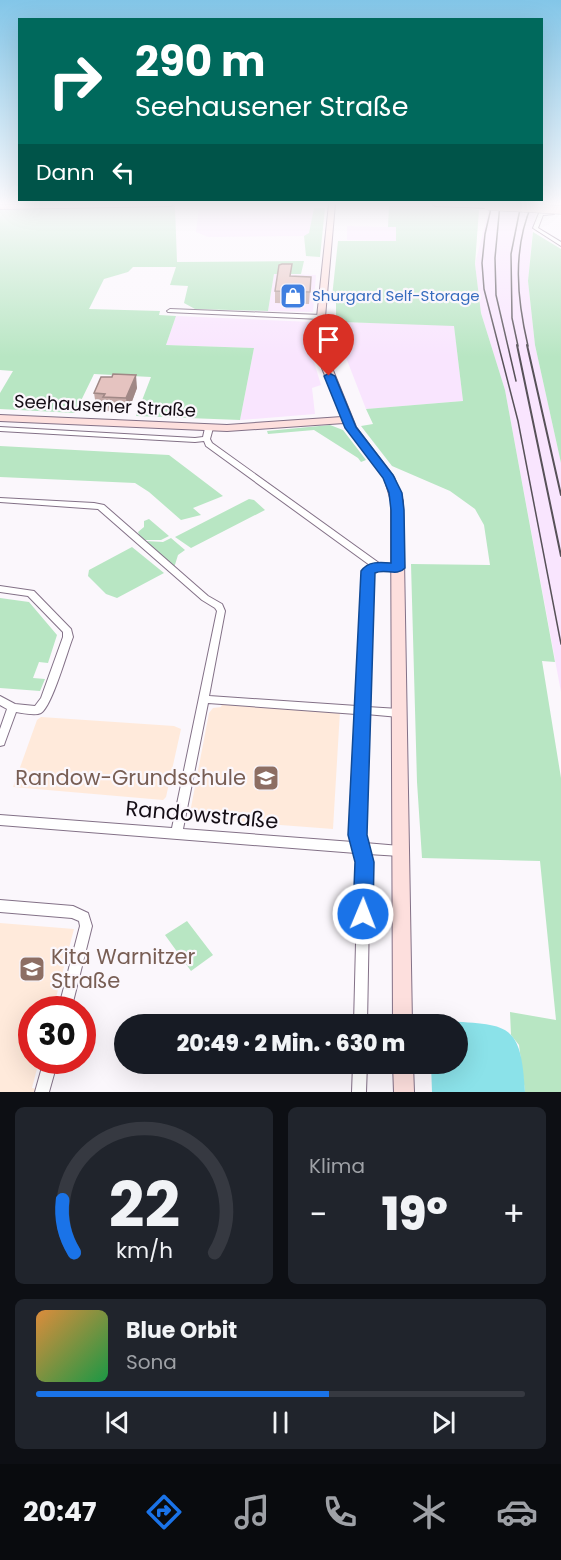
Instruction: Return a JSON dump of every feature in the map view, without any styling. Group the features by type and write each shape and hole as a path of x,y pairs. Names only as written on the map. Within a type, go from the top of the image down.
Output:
{"main road":[{"path":"327,255 321,317 321,337 327,368 347,420 388,477 395,493 398,510 403,1014"},
{"name":"Seehausener Straße","path":"0,418 207,433 347,420"},
{"path":"403,1074 404,1092"}],"street":[{"path":"170,311 321,317"},
{"name":"Seehausener Straße","path":"0,429 195,440 207,433 209,444 377,566"},
{"path":"0,500 101,507 205,598 219,606 221,611 177,832"},
{"path":"361,1014 364,862 357,835 368,571 377,566 398,568"},
{"path":"0,589 32,593 68,631 68,637 45,700 37,710 13,708 0,700"},
{"path":"204,699 399,713"},
{"path":"0,742 13,708"},
{"name":"Randowstraße","path":"0,820 400,851"},
{"path":"0,906 73,912 84,917 86,926 68,996"},
{"path":"42,1092 47,1074"},
{"path":"359,1092 360,1074"}],"shaded area":[{"path":"477,255 530,255 528,281 535,345 561,463 561,692 505,390 481,313 475,264"},
{"path":"274,274 316,275 313,312 268,311"},
{"path":"176,316 312,322 314,362 321,385 312,388 315,414 240,420 254,348 166,345"},
{"path":"342,322 454,325 463,401 366,409 345,355"},
{"name":"Randow-Grundschule","path":"222,704 340,711 333,829 189,818 209,713 213,708 221,707"},
{"path":"41,717 174,726 181,729 166,797 163,800 13,787 37,720"},
{"name":"Kita Warnitzer Straße","path":"0,923 74,929 56,996 18,996 18,1074 36,1074 32,1088 38,1089 37,1092 0,1092"}],"green space":[{"path":"0,255 177,255 177,262 304,261 301,274 274,274 268,311 195,309 184,303 188,286 170,285 176,267 133,267 128,272 104,279 89,309 160,311 159,315 176,316 166,345 254,348 240,420 136,416 151,377 94,374 75,413 0,409 0,393 13,371 0,370"},
{"path":"337,255 476,255 481,313 505,390 555,662 542,661 561,778 561,1092 525,1092 519,1045 511,1035 510,1012 556,1020 540,861 422,858 417,782 411,564 490,565 484,525 475,509 450,491 392,466 361,426 373,424 366,409 463,401 454,326 342,322 336,317 336,303 332,297"},
{"path":"531,255 561,255 561,463 535,345 528,281"},
{"path":"330,425 343,430 366,460 361,462 314,430 268,434 267,431"},
{"path":"0,446 169,455 223,496 193,508 201,515 181,520 135,483 0,477"},
{"path":"249,499 254,500 265,510 191,548 175,537"},
{"path":"149,519 169,536 161,540 141,540 138,532 144,527 144,521"},
{"path":"171,538 185,550 178,555 174,568 145,541 163,542"},
{"path":"132,547 164,573 117,598 106,594 88,576 89,570"},
{"path":"0,598 29,602 57,635 48,663 39,662 33,678 45,679 40,691 0,688"},
{"path":"187,921 213,955 191,971 165,935"}],"water":[{"path":"468,1023 497,1027 508,1032 515,1040 520,1052 525,1092 432,1092 431,1074 468,1074"}],"building":[{"path":"292,264 290,276 311,277 310,292 275,291 279,265"},
{"path":"113,374 136,375 126,398 103,397 105,394 94,393 101,377 112,377"}],"tram line":[{"path":"483,255 484,289 518,421 561,644"},
{"path":"495,255 496,295 516,381"}],"railway":[{"path":"511,255 512,318 518,346"},
{"path":"519,255 519,293 528,346"},
{"path":"517,345 561,556"},
{"path":"527,345 561,495"}],"place":[{"name":"Shurgard Self-Storage","path":"293,296"},
{"name":"Randow-Grundschule","path":"266,778"},
{"name":"Kita Warnitzer Straße","path":"32,969"}],"route":[{"path":"329,376 351,428 388,477 395,493 398,510 398,568 377,566 368,571 357,835 364,862 363,914"}]}
